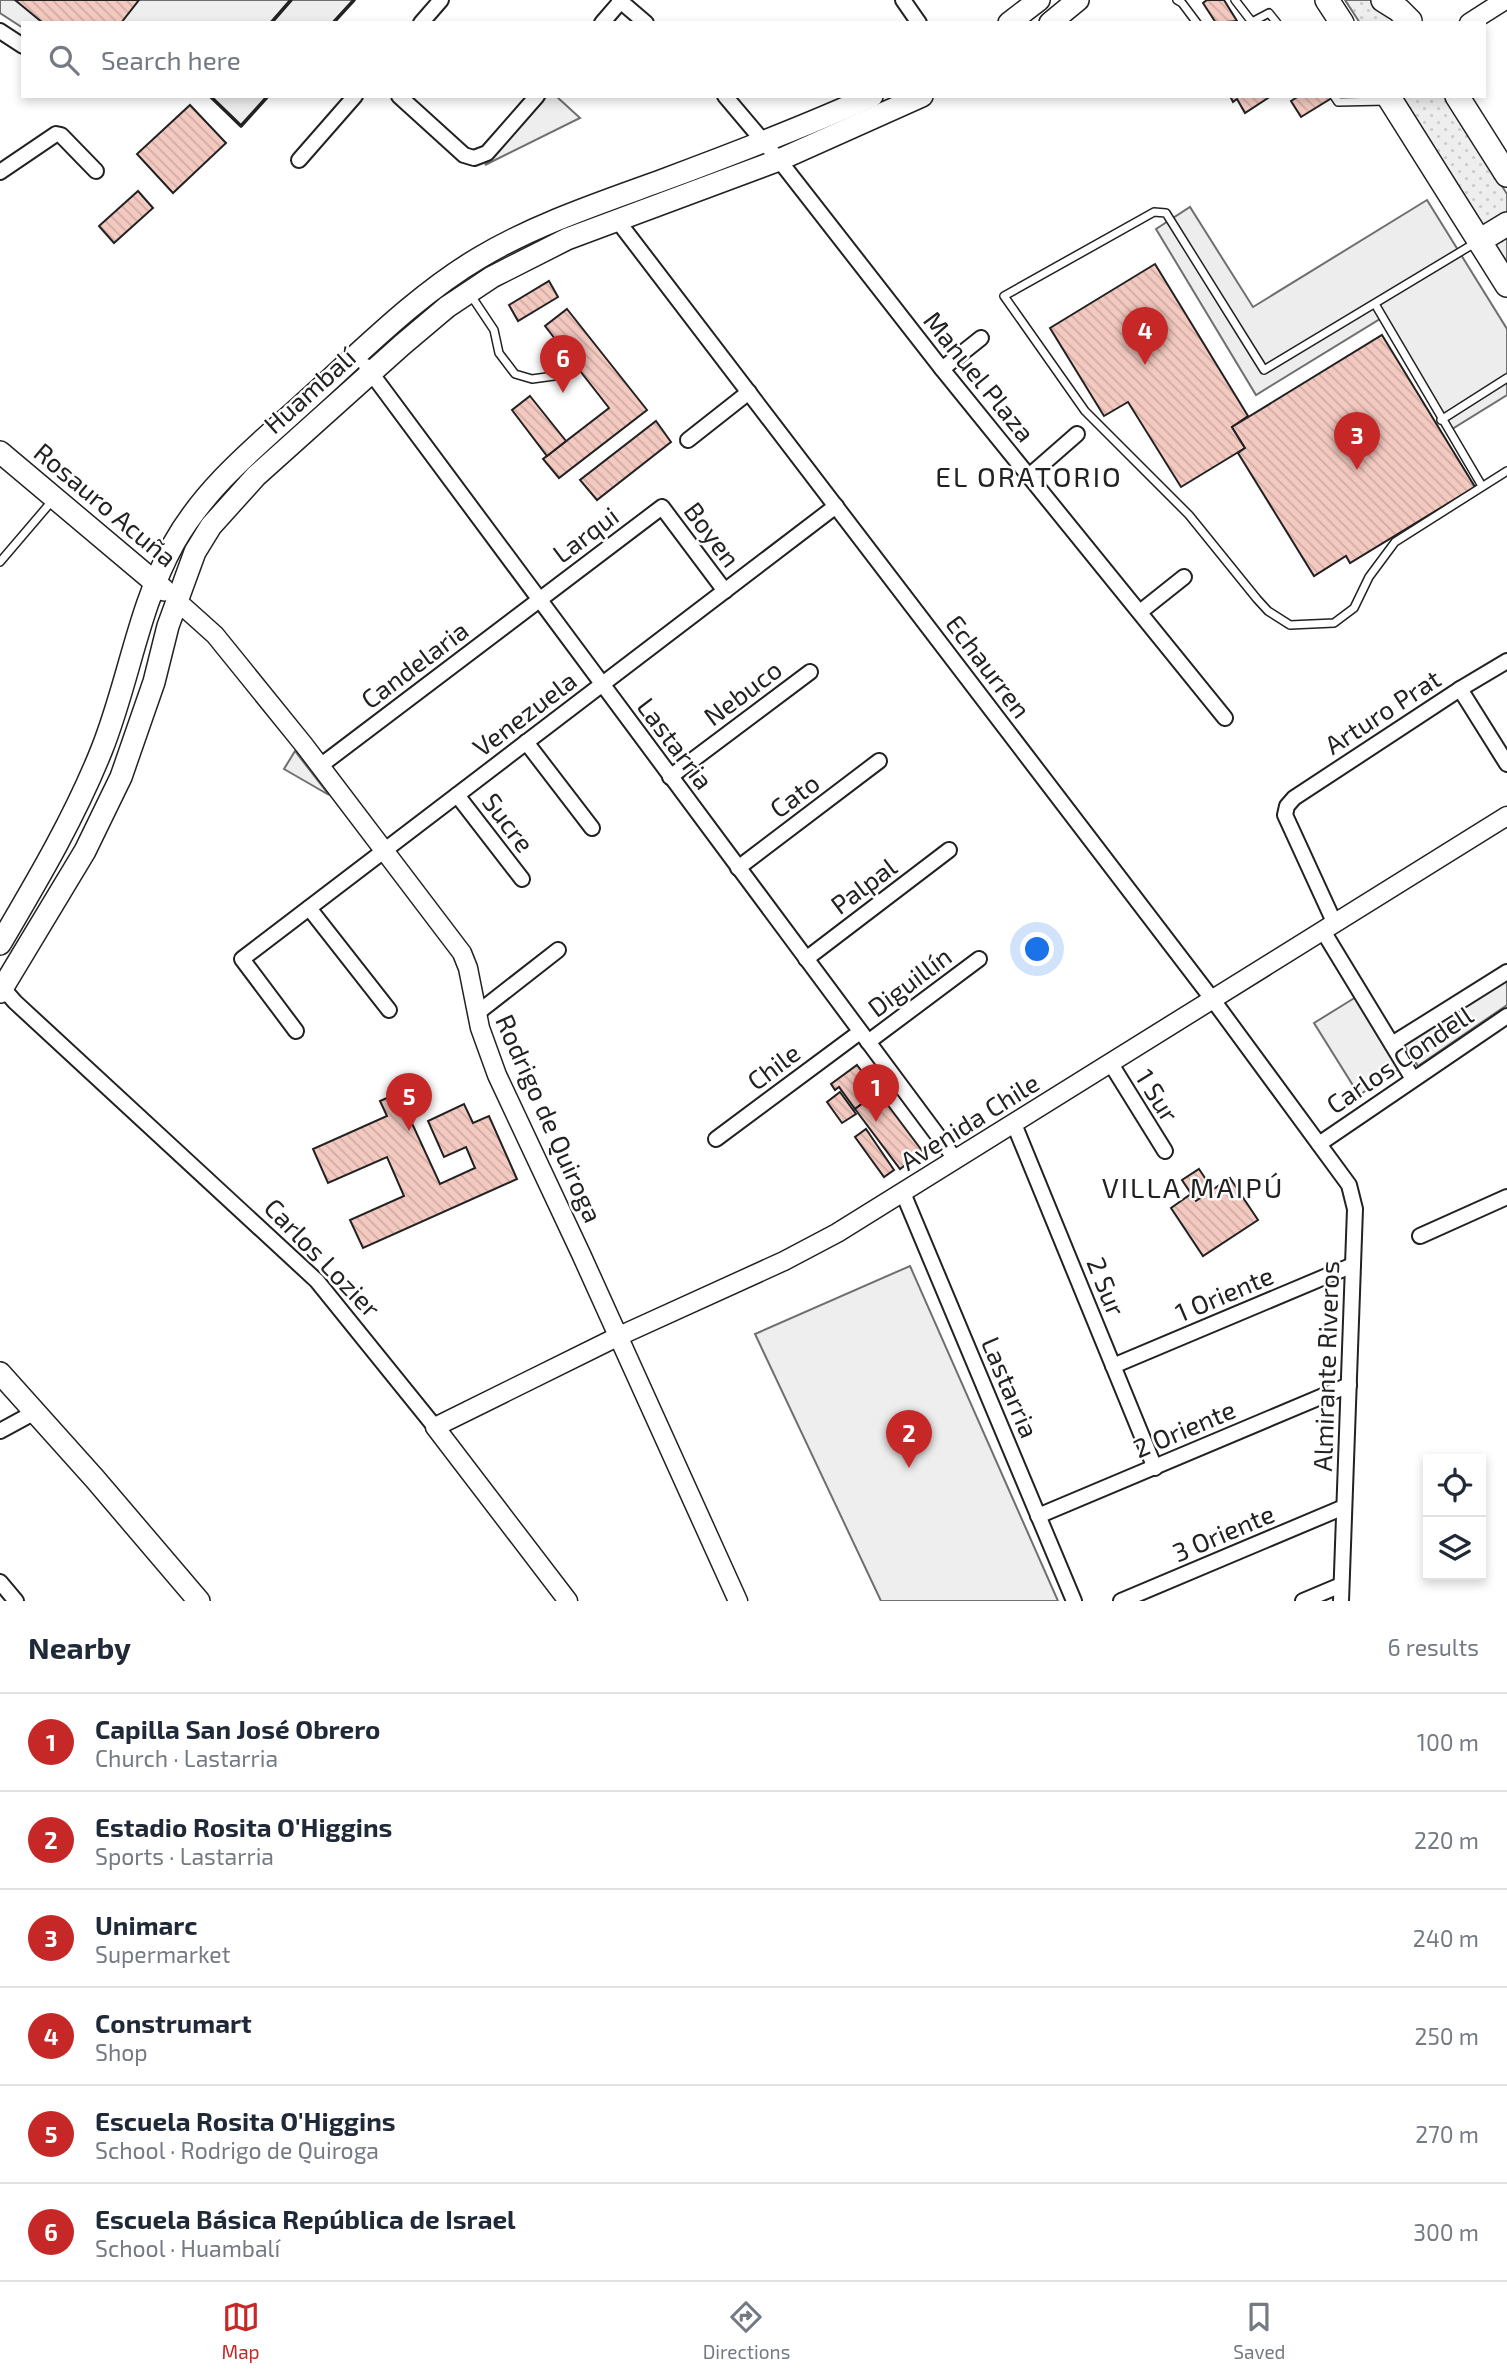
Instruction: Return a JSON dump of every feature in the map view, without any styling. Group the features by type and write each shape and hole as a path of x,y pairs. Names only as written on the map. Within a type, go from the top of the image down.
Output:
{"main road":[{"path":"1012,21 1039,0"},
{"path":"1052,21 1078,0"},
{"path":"1327,0 1341,21"},
{"path":"1382,0 1399,10 1409,21"},
{"path":"1396,0 1409,21"},
{"name":"Huambalí","path":"1,988 85,851 121,777 154,682 176,600 195,552 211,526 364,364 457,272 502,245 546,225 764,143 867,98"},
{"name":"Huambalí","path":"0,944 44,867 102,748 155,582 185,525 209,493 242,460 364,364 469,292 541,251 779,160 918,98"},
{"path":"1458,98 1507,175"},
{"path":"1390,99 1507,285"},
{"path":"1479,241 1507,224"},
{"name":"Rosauro Acuña","path":"0,452 176,600"},
{"path":"0,1373 198,1601"}],"street":[{"path":"423,21 441,0"},
{"path":"903,0 918,21"},
{"path":"1472,21 1505,0"},
{"path":"604,21 620,1 644,21"},
{"path":"0,31 21,45"},
{"path":"299,160 353,98"},
{"path":"401,98 464,155 474,158 487,153 535,98"},
{"name":"Manuel Plaza","path":"727,98 1225,718"},
{"path":"0,172 56,134 61,135 96,171"},
{"name":"Echaurren","path":"617,220 1213,1000 1319,1144"},
{"path":"942,369 981,338"},
{"name":"Lastarria","path":"364,364 956,1160"},
{"path":"688,440 749,392"},
{"path":"1029,476 1077,434"},
{"name":"Venezuela","path":"296,1031 242,959 836,506"},
{"name":"Larqui","path":"539,600 662,507"},
{"name":"Boyen","path":"662,507 725,590"},
{"path":"1140,612 1184,577"},
{"name":"Rodrigo de Quiroga","path":"176,600 215,635 320,766 462,953 468,968 484,1042 510,1107 547,1181 738,1601"},
{"name":"Candelaria","path":"320,766 539,600"},
{"name":"Arturo Prat","path":"1329,927 1285,815 1287,806 1294,798 1507,661"},
{"name":"Nebuco","path":"670,778 810,672"},
{"path":"1460,689 1507,764"},
{"path":"526,742 592,828"},
{"name":"Cato","path":"738,868 879,761"},
{"name":"Sucre","path":"457,795 522,879"},
{"name":"Avenida Chile","path":"435,1427 617,1337 784,1261 846,1228 1507,816"},
{"name":"Palpal","path":"806,959 949,850"},
{"path":"309,908 388,1010"},
{"path":"1329,927 1413,1079"},
{"path":"476,1013 558,950"},
{"name":"Diguillín","path":"864,1037 979,959"},
{"name":"Carlos Condell","path":"1392,1044 1507,972"},
{"name":"Carlos Lozier","path":"1,988 317,1281 435,1427 568,1601"},
{"name":"Carlos Condell","path":"1319,1144 1507,1016"},
{"name":"Chile","path":"716,1139 864,1037"},
{"name":"1 Sur","path":"1111,1064 1165,1151"},
{"name":"2 Sur","path":"1014,1124 1155,1468"},
{"name":"Almirante Riveros","path":"1319,1144 1345,1178 1355,1201 1341,1601"},
{"name":"Lastarria","path":"903,1193 1074,1601"},
{"path":"1420,1236 1507,1197"},
{"name":"1 Oriente","path":"1113,1366 1353,1265"},
{"name":"2 Oriente","path":"1038,1516 1349,1385"},
{"path":"0,1431 35,1412"},
{"name":"3 Oriente","path":"1121,1601 1344,1507"},
{"path":"0,1582 16,1601"},
{"path":"1303,1601 1341,1585"}],"lane":[{"path":"1235,0 1250,21"},
{"path":"1182,1 1196,21"},
{"path":"1253,21 1269,13 1275,21"},
{"path":"1335,98 1338,103 1390,99"},
{"path":"1479,241 1264,370 1166,213 1154,212 1004,296 1085,411 1189,515 1257,600 1268,611 1290,625 1334,623 1354,608 1369,577 1395,542 1507,471"},
{"path":"457,272 494,330 499,353 515,374 532,379 555,376"},
{"path":"1375,304 1482,486"},
{"path":"1441,420 1507,378"},
{"path":"0,562 55,497"}],"shaded area":[{"path":"0,0 354,0 335,21 21,21 21,27 0,13"},
{"path":"291,0 354,0 335,21 273,21"},
{"path":"1345,0 1386,0 1399,21 1359,21"},
{"path":"212,98 266,98 241,126"},
{"path":"545,98 558,98 580,118 485,165"},
{"path":"1403,98 1446,98 1507,194 1507,263"},
{"path":"1427,200 1507,329 1507,395 1452,429 1385,316 1256,395 1156,229 1190,207 1253,307"},
{"path":"295,751 329,795 284,769"},
{"path":"1507,978 1507,1005 1418,1066 1404,1045"},
{"path":"1356,997 1401,1068 1359,1095 1314,1023"},
{"path":"910,1266 1058,1601 881,1601 755,1334"}],"building":[{"path":"15,0 139,0 123,21 41,21"},
{"path":"1207,0 1224,0 1237,21 1215,21 1203,3"},
{"path":"1231,98 1268,98 1245,113 1237,99 1233,102"},
{"path":"1296,98 1332,98 1301,117 1291,101"},
{"path":"190,105 226,143 173,193 137,154"},
{"path":"138,191 153,208 114,243 99,226"},
{"path":"1155,264 1248,416 1232,427 1245,448 1181,487 1128,402 1104,416 1050,328"},
{"path":"549,281 558,297 518,321 509,305"},
{"path":"567,309 647,410 559,478 543,459 609,408 545,326"},
{"path":"1382,335 1475,487 1350,563 1346,556 1314,576 1238,453 1245,448 1232,427"},
{"path":"530,396 566,441 547,456 512,410"},
{"path":"656,421 671,442 597,500 580,480"},
{"path":"857,1065 878,1092 855,1109 839,1087 835,1090 831,1084"},
{"path":"840,1092 856,1114 842,1123 827,1102"},
{"path":"878,1092 923,1152 900,1169 855,1109"},
{"path":"398,1093 440,1184 475,1168 466,1147 444,1157 428,1121 464,1104 473,1123 489,1116 517,1179 363,1248 350,1220 404,1196 387,1157 328,1183 313,1149 387,1116 380,1101"},
{"path":"866,1129 894,1170 884,1177 855,1137"},
{"path":"1199,1169 1213,1190 1196,1201 1182,1180"},
{"path":"1230,1178 1258,1220 1203,1256 1171,1208 1191,1194 1196,1201"}],"wall":[{"path":"273,21 291,0"},
{"path":"335,21 354,0"},
{"path":"212,98 241,126 266,98"}],"place":[{"name":"Construmart","path":"1145,365"},
{"name":"Escuela Básica República de Israel","path":"563,393"},
{"name":"Unimarc","path":"1357,470"},
{"name":"Capilla San José Obrero","path":"876,1122"},
{"name":"Escuela Rosita O'Higgins","path":"409,1131"},
{"name":"Estadio Rosita O'Higgins","path":"909,1468"}],"district":[{"name":"EL ORATORIO","path":"1029,476"},
{"name":"VILLA MAIPÚ","path":"1193,1187"}]}
